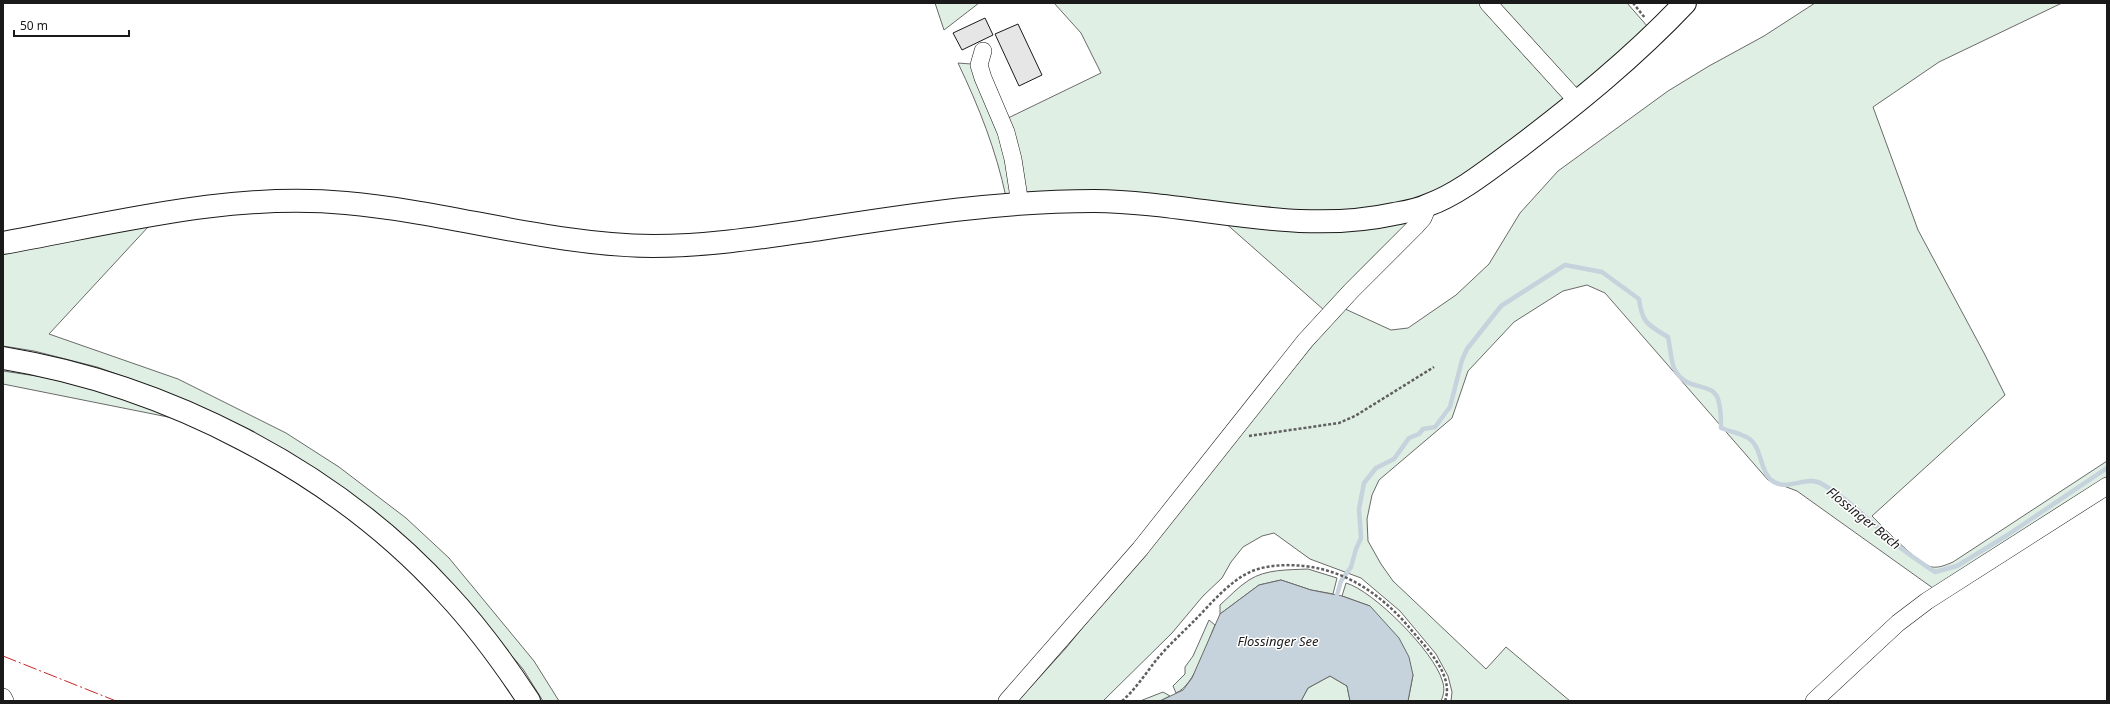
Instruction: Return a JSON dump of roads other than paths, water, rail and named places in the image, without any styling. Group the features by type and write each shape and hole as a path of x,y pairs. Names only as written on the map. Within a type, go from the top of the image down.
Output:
{"main road":[{"path":"3,243 166,213 271,201 344,202 402,210 561,239 616,245 654,246 734,241 930,213 1020,204 1094,201 1162,205 1243,216 1318,221 1345,221 1376,218 1428,206 1445,198 1502,160 1578,102 1655,35 1685,3"},
{"path":"3,358 76,372 152,398 215,426 294,468 368,521 445,591 478,629 529,701"}],"street":[{"path":"1488,3 1578,102"},
{"path":"983,51 979,65 982,78 1006,132 1013,158 1020,204"},
{"path":"1007,701 1140,549 1305,341 1351,291 1416,227 1423,218 1428,206"},
{"path":"1814,701 1898,624 1927,601 2107,486"},
{"path":"3,697 5,701"}],"water":[{"name":"Flossinger See","path":"1281,580 1311,590 1342,596 1370,606 1399,638 1409,657 1413,675 1408,701 1350,701 1347,686 1330,676 1308,688 1301,701 1160,701 1183,690 1192,678 1220,614 1259,585"}],"waterway":[{"name":"Flossinger Bach","path":"1337,595 1341,581 1351,567 1361,538 1359,509 1364,483 1376,468 1394,459 1409,438 1419,434 1423,429 1435,427 1450,407 1462,360 1467,349 1501,306 1565,265 1602,272 1639,299 1642,313 1647,322 1668,337 1674,367 1680,377 1687,382 1712,391 1719,403 1721,428 1750,439 1754,444 1766,474 1770,479 1783,485 1809,481 1822,484 1852,505 1902,549 1935,572 1957,566 2006,536 2107,468"}]}
